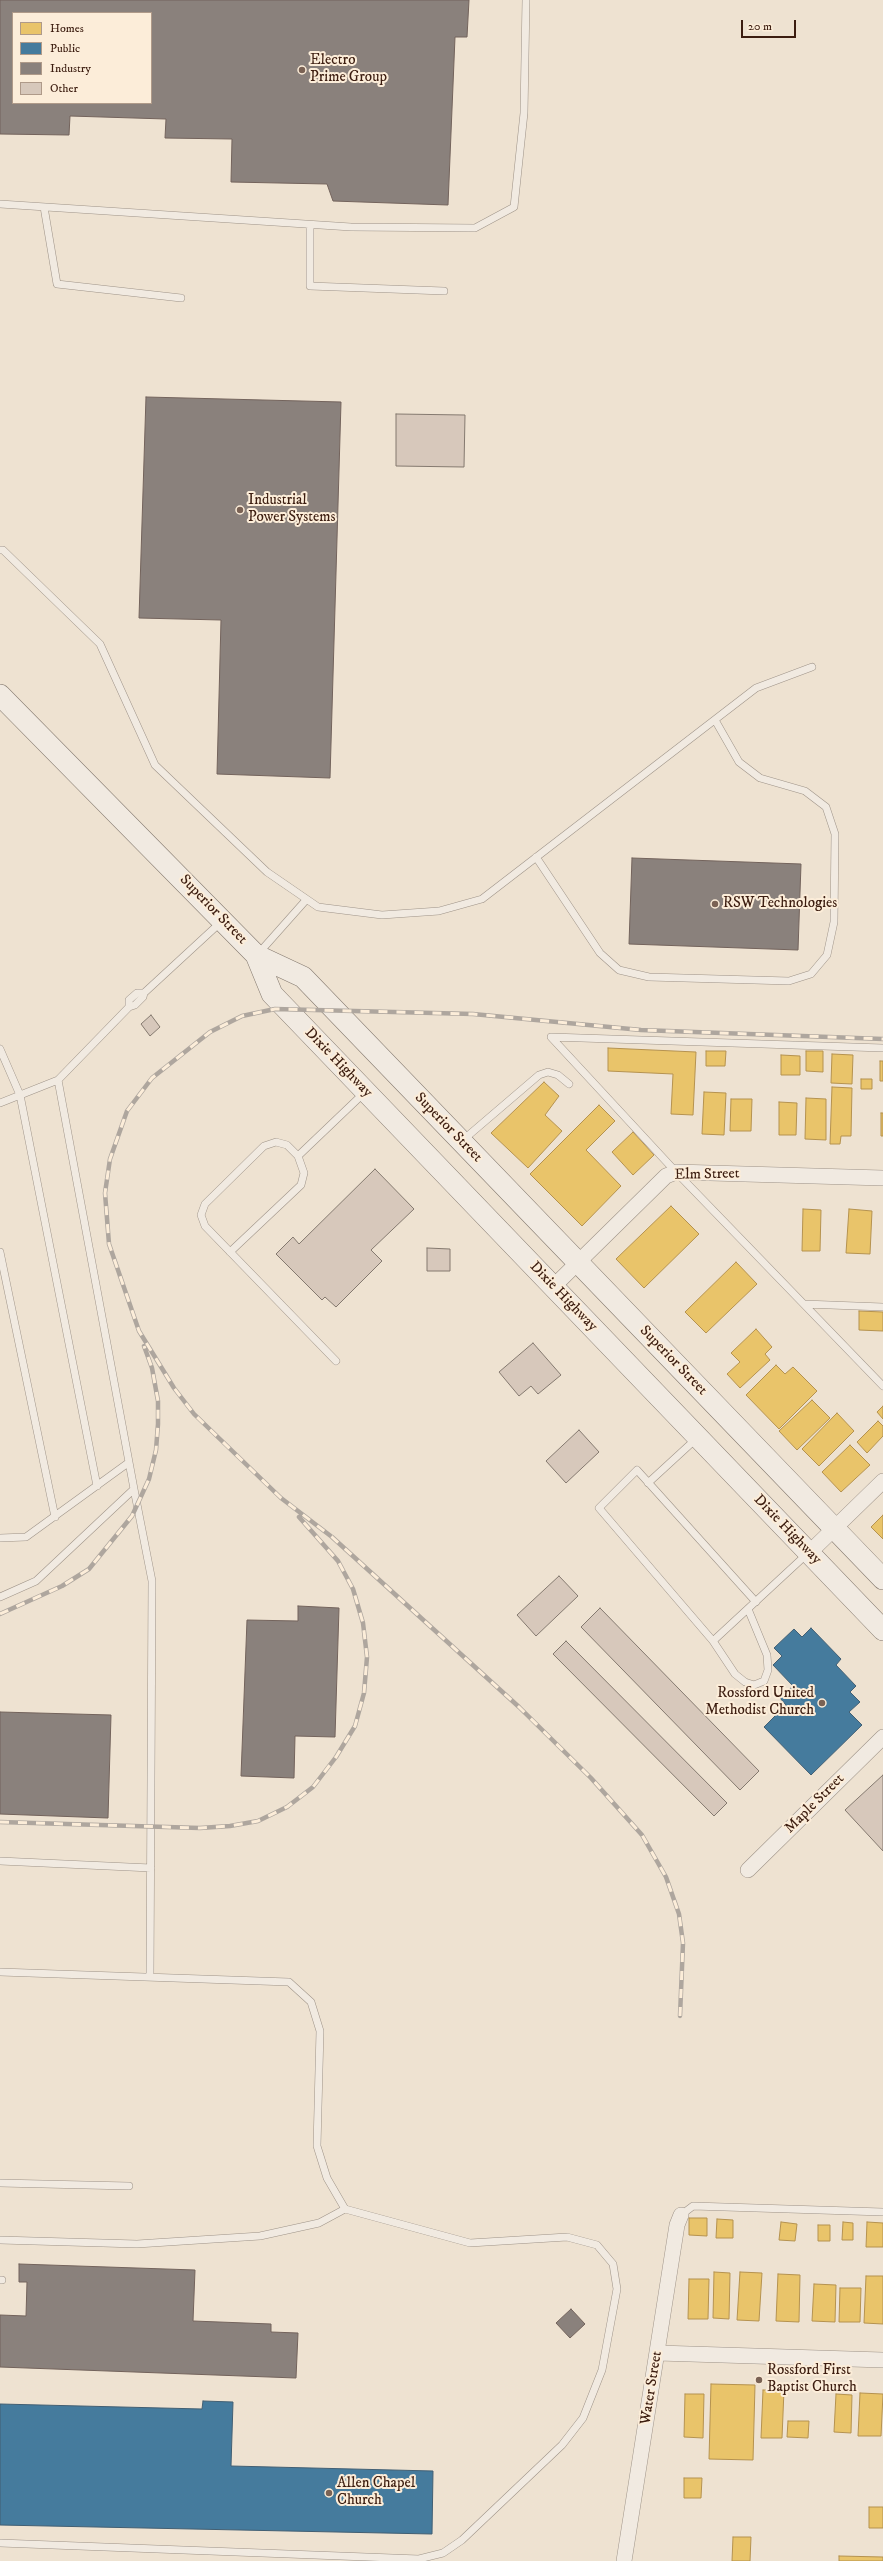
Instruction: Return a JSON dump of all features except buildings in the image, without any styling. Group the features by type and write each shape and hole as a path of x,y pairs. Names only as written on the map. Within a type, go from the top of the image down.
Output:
{"main road":[{"name":"Superior Street","path":"0,695 256,955 303,977 883,1579"},
{"name":"Dixie Highway","path":"256,955 272,994 883,1630"},
{"path":"365,1091 391,1068"}],"street":[{"name":"Elm Street","path":"553,1287 579,1263 658,1182 666,1176 676,1172 883,1178"},
{"path":"809,1553 883,1481"},
{"name":"Maple Street","path":"748,1870 883,1737"},
{"name":"Water Street","path":"624,2561 658,2354 677,2224 681,2215"},
{"path":"658,2354 883,2360"}],"lane":[{"path":"0,204 310,225 419,229 475,228 514,207 524,113 526,0"},
{"path":"44,207 57,284 181,298"},
{"path":"310,225 310,286 444,291"},
{"path":"0,550 3,550 100,644 155,765 267,872 318,907 382,915 439,911 482,899 756,688 812,667"},
{"path":"536,857 600,953 619,970 649,977 789,982 811,974 827,955 834,922 835,834 826,807 806,791 760,778 739,762 715,720"},
{"path":"256,955 306,900"},
{"path":"0,1103 58,1080 129,1007 129,1000 137,993 144,993 222,920"},
{"path":"883,1048 550,1037 676,1172 883,1386"},
{"path":"0,1049 20,1095 97,1486"},
{"path":"462,1141 539,1075 548,1072 558,1075 568,1084"},
{"path":"58,1080 128,1463 152,1581 150,1976"},
{"path":"298,1156 365,1091"},
{"path":"230,1252 301,1185 304,1173 298,1156 287,1145 276,1142 264,1146 205,1204 201,1215 205,1226 230,1252 336,1362"},
{"path":"0,1252 55,1517"},
{"path":"804,1304 883,1307"},
{"path":"648,1483 698,1437"},
{"path":"0,1538 26,1537 128,1463"},
{"path":"748,1609 767,1655 768,1670 764,1681 754,1685 745,1682 735,1674 713,1641 599,1508 637,1470 756,1602"},
{"path":"0,1597 36,1581 134,1489"},
{"path":"713,1641 809,1553"},
{"path":"0,1861 151,1868"},
{"path":"0,1972 289,1982 311,2002 320,2031 317,2146 327,2178 345,2209"},
{"path":"0,2183 130,2186"},
{"path":"681,2215 693,2206 883,2212"},
{"path":"0,2240 137,2244 260,2236 319,2223 345,2209 470,2243 567,2237 597,2245 613,2264 617,2289 602,2370 583,2418 562,2445 462,2540 443,2553 419,2559 0,2542"}],"railway":[{"path":"680,2016 683,1943 679,1914 666,1877 642,1835 591,1778 519,1707 332,1537 281,1498 194,1414 174,1388 139,1331 109,1244 105,1193 110,1159 127,1111 152,1078 210,1032 242,1016 275,1009 473,1014 641,1030 883,1039"},
{"path":"0,1614 62,1586 89,1569 132,1516 149,1479 156,1450 158,1424 158,1401 152,1368 144,1346"},
{"path":"0,1822 200,1828 230,1826 258,1821 287,1807 313,1787 336,1757 355,1726 364,1693 367,1657 363,1623 353,1589 338,1561 299,1517"}],"place":[{"name":"Electro Prime Group","path":"302,70"},
{"name":"Industrial Power Systems","path":"240,510"},
{"name":"RSW Technologies","path":"715,904"},
{"name":"Rossford United Methodist Church","path":"822,1703"},
{"name":"Rossford First Baptist Church","path":"759,2380"},
{"name":"Allen Chapel Church","path":"329,2493"}]}
